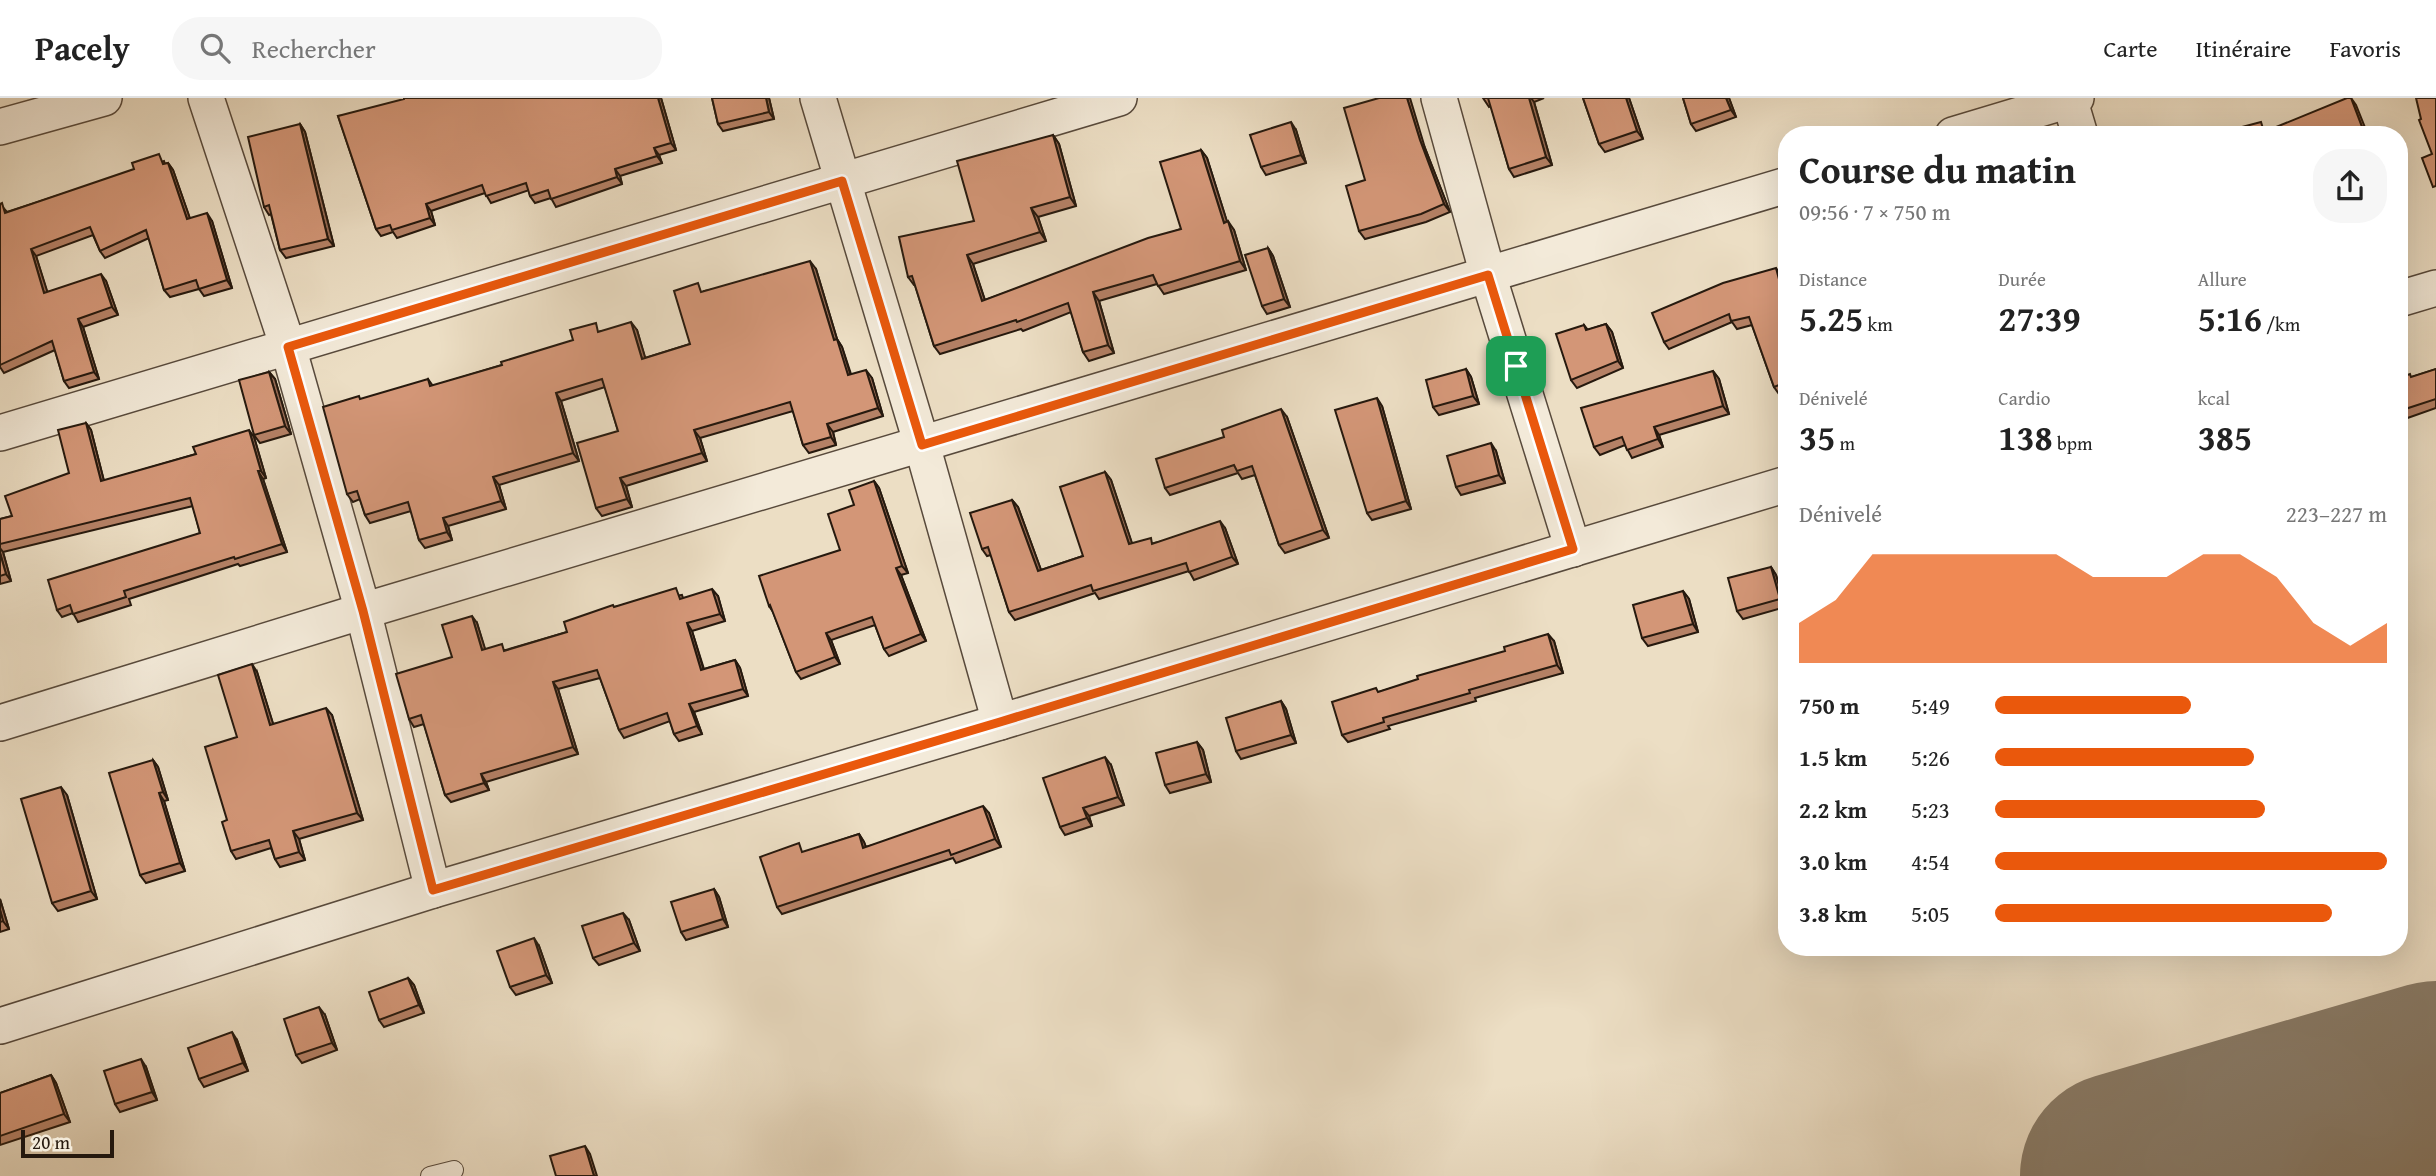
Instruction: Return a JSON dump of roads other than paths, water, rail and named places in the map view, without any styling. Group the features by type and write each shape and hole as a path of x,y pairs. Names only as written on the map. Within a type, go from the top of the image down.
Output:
{"street":[{"path":"0,127 104,98"},
{"path":"206,98 288,347 363,611 433,890"},
{"path":"818,98 922,445 1000,722"},
{"path":"0,433 1119,98"},
{"path":"1439,98 1488,275 1573,549"},
{"path":"1983,126 2072,99 2078,126"},
{"path":"0,723 363,611 1778,188"},
{"path":"2408,296 2436,288"},
{"path":"0,1026 433,890 1778,487"}],"lane":[{"path":"430,1176 454,1170"}]}
